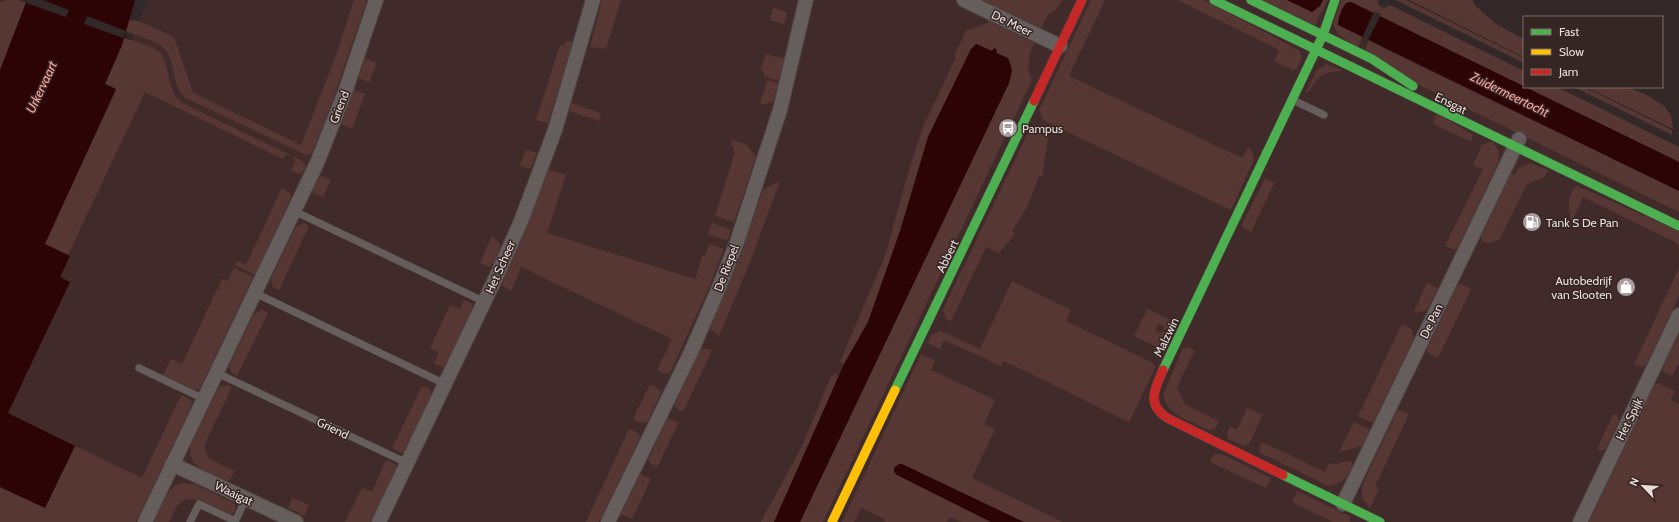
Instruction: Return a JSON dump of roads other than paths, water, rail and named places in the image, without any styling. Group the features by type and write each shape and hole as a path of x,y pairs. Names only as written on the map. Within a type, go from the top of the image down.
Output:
{"street":[{"name":"Griend","path":"145,522 317,163 358,57 376,0"},
{"name":"Het Scheer","path":"379,522 521,221 542,166 566,95 593,0"},
{"name":"De Riepel","path":"608,522 691,352 737,242 780,110 806,0"},
{"name":"De Meer","path":"964,0 1060,46"},
{"name":"Abbert","path":"832,522 1082,0"},
{"name":"Ensgat","path":"1214,0 1316,50 1679,216"},
{"name":"Ensgat","path":"1251,0 1372,59 1421,90"},
{"name":"Malzwin","path":"1335,0 1323,35 1156,386 1152,398 1159,414 1380,522"},
{"name":"Ensgat","path":"1442,100 1517,143 1679,226"},
{"name":"De Pan","path":"1343,504 1517,143"},
{"name":"Het Spijk","path":"1580,522 1679,315"},
{"name":"Waaigat","path":"172,464 296,522"}],"lane":[{"path":"1293,100 1324,115"},
{"path":"294,211 484,302"},
{"path":"255,293 445,384"},
{"path":"139,368 204,399"},
{"name":"Griend","path":"216,372 407,463"},
{"path":"190,522 199,504 235,522 246,498"}],"water":[{"name":"Urkervaart","path":"27,0 135,0 122,45 105,84 116,89 45,244 70,256 60,277 70,282 8,413 75,446 45,508 0,487 0,70"},
{"path":"1287,0 1323,0 1320,6 1312,12"},
{"name":"Zuidermeertocht","path":"1351,2 1523,86 1523,88 1527,88 1679,162 1679,191 1338,25 1339,17 1346,3"},
{"path":"976,44 992,51 994,48 997,50 996,53 1008,58 1012,70 1009,83 800,522 774,522 844,364 868,322 900,231 928,137 971,49"},
{"path":"899,464 902,464 1024,522 991,522 897,475 894,472 894,468"}],"place":[{"name":"Pampus","path":"1008,128"},
{"name":"Tank S De Pan","path":"1532,222"},
{"name":"Autobedrijf van Slooten","path":"1626,287"}]}
